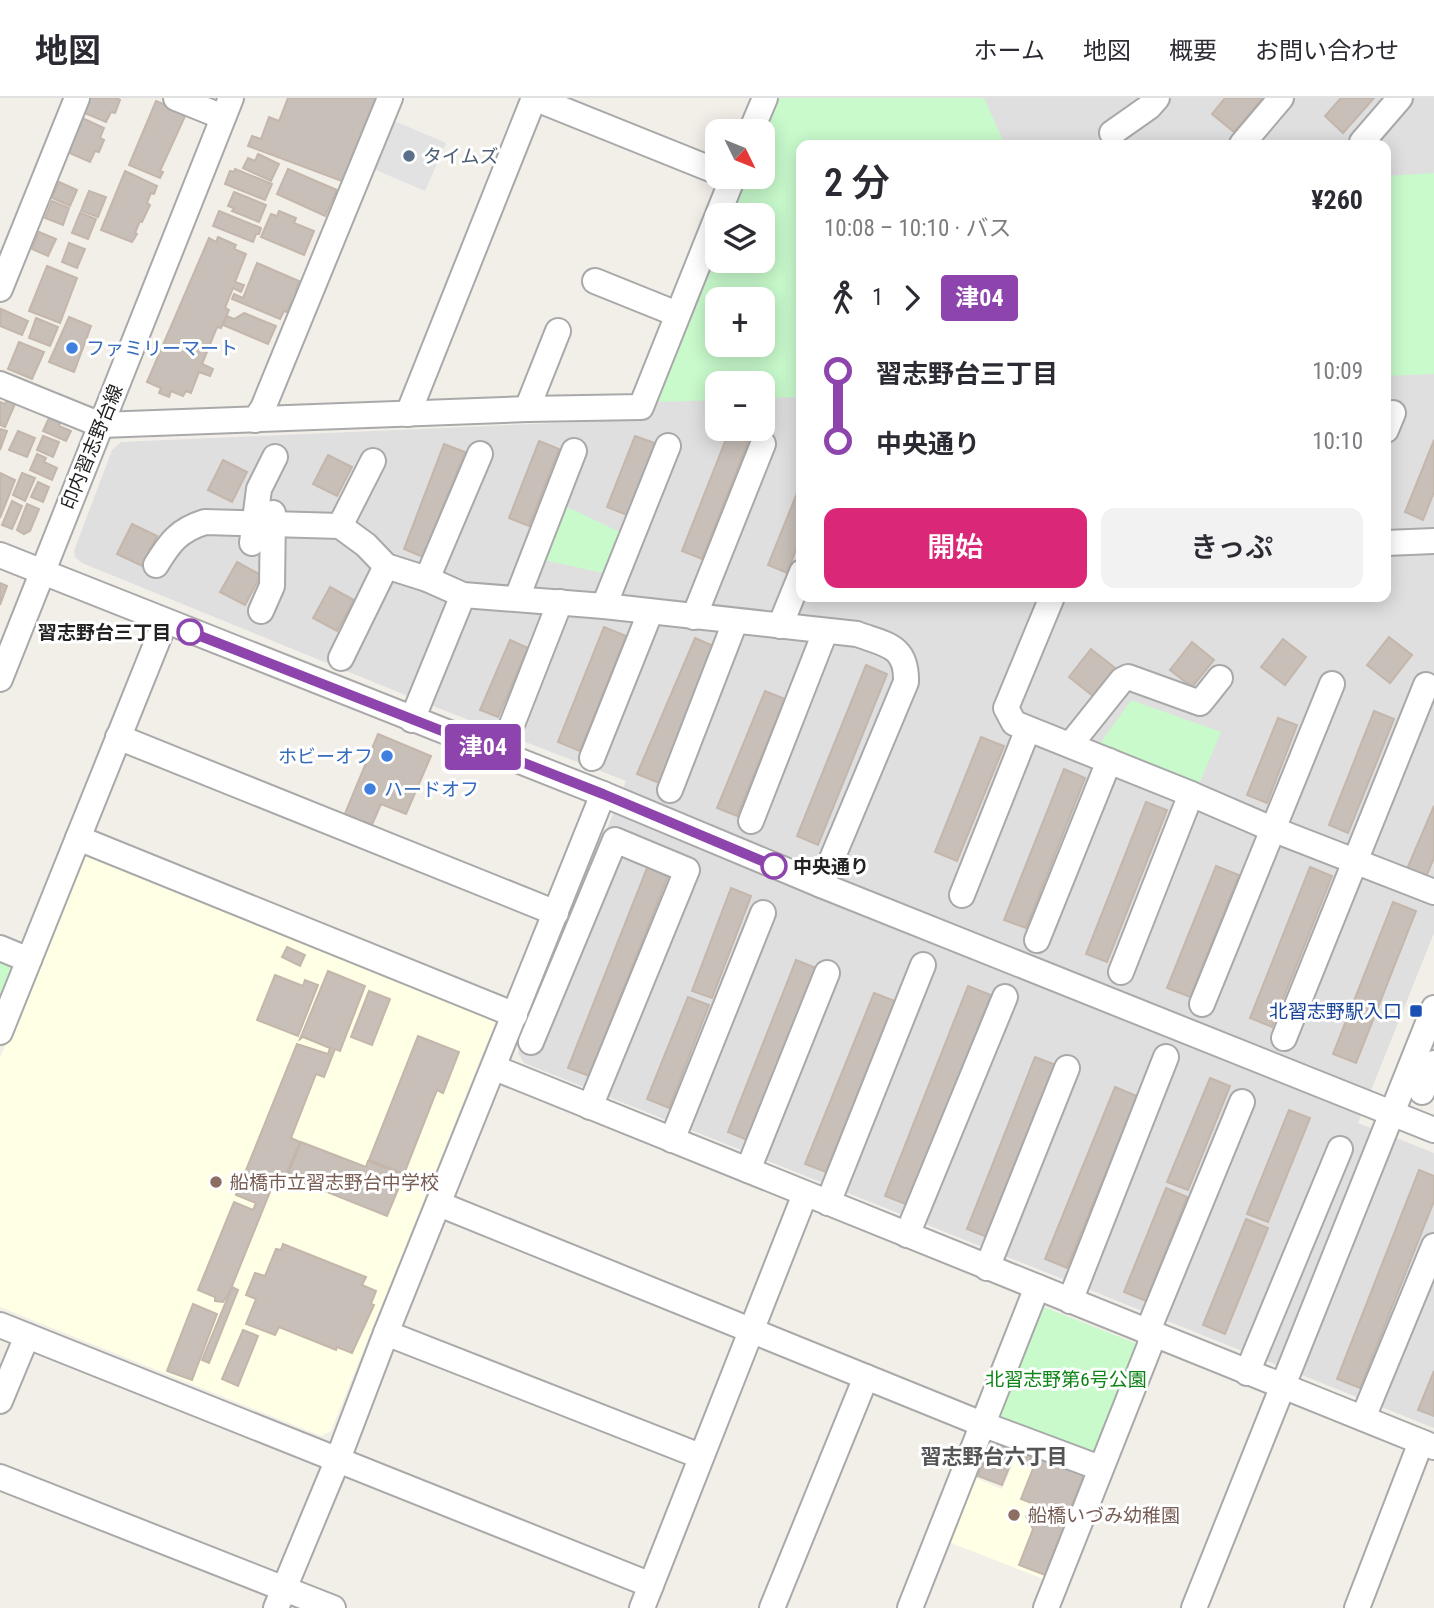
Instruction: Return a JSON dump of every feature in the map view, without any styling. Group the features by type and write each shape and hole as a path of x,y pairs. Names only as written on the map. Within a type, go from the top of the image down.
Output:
{"street":[{"path":"0,289 77,98"},
{"path":"176,98 227,108"},
{"path":"255,420 263,408 390,98"},
{"path":"408,414 534,98 705,167"},
{"path":"756,119 765,98"},
{"path":"1112,133 1149,107 1157,98"},
{"path":"1245,140 1281,98"},
{"path":"1364,140 1400,98"},
{"name":"印内習志野台線","path":"0,680 227,108"},
{"path":"0,384 101,425 641,407 727,189"},
{"path":"595,281 677,314"},
{"path":"527,409 558,331"},
{"path":"694,617 763,444"},
{"path":"604,606 668,446"},
{"path":"517,598 574,451"},
{"path":"427,579 480,454"},
{"path":"261,611 272,586 259,489 275,457"},
{"path":"340,526 373,461"},
{"path":"156,565 168,545 189,527 205,523 340,526 366,545 386,566 427,579 463,595 604,606 857,634 894,648 901,654 906,682 821,885"},
{"path":"1391,543 1433,539"},
{"path":"0,555 603,794 821,885 1434,1130"},
{"path":"341,658 386,566"},
{"path":"780,626 796,587"},
{"path":"412,720 463,595"},
{"path":"511,727 560,602"},
{"path":"1050,602 1006,708 1014,723 1434,892"},
{"path":"592,758 650,612"},
{"path":"0,1032 165,622"},
{"path":"670,790 735,622"},
{"path":"751,821 825,632"},
{"path":"1070,745 1122,680 1128,677 1200,703 1220,678"},
{"path":"1202,1004 1332,684"},
{"path":"1284,1038 1426,685"},
{"path":"962,895 1028,729"},
{"path":"118,737 556,913"},
{"path":"1037,940 1109,761"},
{"path":"1121,972 1191,793"},
{"path":"279,1598 338,1460 386,1333 495,1068 603,794"},
{"path":"78,838 515,1015"},
{"path":"531,1042 615,840 687,870 590,1107"},
{"path":"671,1140 763,913"},
{"path":"0,948 29,960"},
{"path":"0,1325 338,1460 646,1597 751,1329 816,1198 923,965"},
{"path":"748,1170 827,973"},
{"path":"907,1235 1006,997"},
{"path":"1194,1608 1434,1008"},
{"path":"1070,1301 1166,1057"},
{"path":"1422,1092 1434,1063"},
{"path":"495,1068 1427,1445 1357,1608"},
{"path":"988,1268 1067,1068"},
{"path":"1046,1608 1242,1102"},
{"path":"1247,1373 1340,1149"},
{"path":"439,1204 866,1377 1100,1468"},
{"path":"1363,1419 1434,1246"},
{"path":"909,1608 1037,1287"},
{"path":"386,1333 700,1457"},
{"path":"0,1401 27,1336"},
{"path":"772,1608 866,1377"},
{"path":"0,1477 279,1598 333,1608"}],"shaded area":[{"path":"775,98 1434,98 1434,933 1358,1123 1434,1153 1434,1428 524,1063 518,1053 626,781 420,701 82,563 75,557 74,551 112,450 121,442 647,419 705,273 775,273 775,203 733,203 739,189 775,189 775,119 772,119"},
{"name":"タイムズ","path":"392,120 446,143 425,191 371,168"},
{"name":"船橋市立習志野台中学校","path":"91,853 497,1018 331,1431 321,1436 0,1307 0,1058 80,859"},
{"name":"船橋いづみ幼稚園","path":"1021,1446 1085,1471 1088,1479 1046,1580 946,1541 971,1476 1002,1489"}],"green space":[{"path":"777,98 984,98 1003,140 796,140 796,397 775,398 775,371 705,371 705,400 657,402 708,273 775,273 775,203 736,203 741,189 775,189 775,119 769,119"},
{"path":"1434,173 1434,374 1391,376 1391,176"},
{"path":"563,505 626,535 612,575 544,560"},
{"path":"1131,700 1221,732 1197,789 1097,748"},
{"path":"0,963 12,968 18,975 0,1018"},
{"name":"北習志野第6号公園","path":"1036,1304 1140,1345 1097,1453 1089,1457 996,1419"}],"building":[{"path":"88,98 120,100 115,113 111,112 106,122 82,112"},
{"path":"288,98 380,98 347,183 248,146 252,136 261,139 269,117 279,121"},
{"path":"1225,98 1263,98 1234,132 1212,114"},
{"path":"1341,98 1374,98 1343,133 1325,116"},
{"path":"156,101 186,114 160,171 163,172 160,178 129,165"},
{"path":"80,117 104,128 100,138 104,140 99,152 95,151 90,162 65,151"},
{"path":"258,154 279,164 271,181 243,168 248,158 255,161"},
{"path":"235,169 272,184 265,200 225,184 230,171 234,172"},
{"path":"288,169 337,190 325,216 277,194"},
{"path":"125,171 157,186 154,194 151,193 147,203 150,205 132,242 101,230"},
{"path":"59,182 77,190 70,206 52,198"},
{"path":"89,191 106,197 98,217 81,211"},
{"path":"234,192 266,205 259,222 232,211 234,208 228,206"},
{"path":"52,201 69,208 63,225 45,218"},
{"path":"219,211 261,228 259,234 256,234 253,242 213,226"},
{"path":"279,211 296,218 294,223 314,231 304,255 261,237 271,214 277,216"},
{"path":"80,213 96,219 88,239 72,233"},
{"path":"39,232 56,239 48,256 32,249"},
{"path":"218,237 236,245 234,249 246,254 235,282 244,285 241,292 233,288 225,308 229,310 221,328 217,327 202,364 213,369 210,376 199,372 191,393 186,391 183,396 171,391 169,397 159,393 161,388 147,382 209,238 216,242"},
{"path":"69,243 85,249 77,268 62,262"},
{"path":"257,263 299,281 296,289 300,290 295,302 292,301 280,319 232,299 234,294 243,298"},
{"path":"47,266 77,278 60,323 29,311"},
{"path":"1,309 28,321 22,335 0,326"},
{"path":"244,313 276,326 268,344 223,325 227,316 234,319"},
{"path":"69,317 91,326 74,372 49,362"},
{"path":"36,318 58,327 50,346 29,338"},
{"path":"19,342 44,352 32,379 8,369"},
{"path":"7,400 15,404 5,427 0,425 0,402 5,404"},
{"path":"49,418 60,422 59,426 71,431 66,441 43,431"},
{"path":"0,429 7,431 0,450"},
{"path":"18,431 35,438 27,457 9,450"},
{"path":"43,436 59,442 53,457 37,450"},
{"path":"635,436 655,443 627,515 607,507"},
{"path":"1434,440 1434,492 1423,520 1405,512"},
{"path":"539,441 559,449 529,526 509,518"},
{"path":"725,441 748,442 702,559 682,551"},
{"path":"444,444 465,452 423,557 404,549"},
{"path":"37,454 46,458 44,462 57,468 52,480 30,470"},
{"path":"328,455 352,467 337,496 313,484"},
{"path":"223,460 247,472 232,502 208,490"},
{"path":"0,473 15,480 0,518"},
{"path":"22,473 35,478 25,501 13,495"},
{"path":"38,482 49,487 43,502 31,497"},
{"path":"796,496 796,550 787,573 768,565"},
{"path":"12,501 22,506 12,529 2,525"},
{"path":"27,504 39,509 30,531 24,534 17,530"},
{"path":"132,524 157,536 142,566 117,554"},
{"path":"237,562 261,575 245,605 220,592"},
{"path":"0,583 7,586 0,605"},
{"path":"330,587 354,600 337,631 313,618"},
{"path":"604,627 626,636 580,751 558,742"},
{"path":"1389,637 1412,655 1390,683 1367,665"},
{"path":"695,638 716,647 659,783 637,774"},
{"path":"1283,639 1306,657 1285,685 1261,667"},
{"path":"510,640 528,648 498,717 480,710"},
{"path":"1192,642 1214,660 1192,687 1170,670"},
{"path":"1091,649 1115,668 1093,696 1069,677"},
{"path":"866,665 887,674 818,845 797,836"},
{"path":"765,691 785,699 737,816 717,808"},
{"path":"1374,711 1394,719 1348,833 1329,825"},
{"path":"1278,718 1297,725 1267,803 1247,795"},
{"path":"378,734 431,756 406,814 381,804 371,827 344,816"},
{"path":"981,737 1004,746 957,861 935,852"},
{"path":"1064,769 1085,778 1026,928 1004,920"},
{"path":"1146,802 1167,810 1107,962 1086,954"},
{"path":"1434,806 1434,858 1426,877 1407,869"},
{"path":"649,863 670,871 589,1076 568,1068"},
{"path":"1216,866 1239,875 1190,997 1167,988"},
{"path":"1310,867 1332,876 1272,1027 1250,1018"},
{"path":"731,888 751,896 712,998 692,991"},
{"path":"1393,902 1416,911 1356,1063 1333,1054"},
{"path":"287,947 305,955 300,966 282,957"},
{"path":"796,960 816,968 747,1140 728,1132"},
{"path":"328,971 365,986 340,1051 335,1049 324,1077 316,1074 291,1138 300,1142 286,1175 278,1172 230,1291 223,1302 215,1301 215,1297 198,1290 234,1202 253,1210 256,1203 236,1195 297,1044 328,1054 330,1048 303,1037 300,1039"},
{"path":"275,975 303,986 305,980 318,985 298,1036 257,1020"},
{"path":"968,986 991,995 908,1205 885,1196"},
{"path":"369,991 390,999 372,1045 351,1037"},
{"path":"874,993 895,1001 826,1172 805,1164"},
{"path":"688,997 709,1005 669,1108 647,1099"},
{"path":"418,1036 459,1052 443,1093 437,1090 404,1174 369,1160"},
{"path":"1035,1057 1056,1065 987,1237 967,1229"},
{"path":"1210,1078 1230,1086 1188,1190 1167,1182"},
{"path":"1115,1087 1137,1096 1067,1268 1045,1259"},
{"path":"1289,1110 1310,1118 1268,1222 1247,1214"},
{"path":"301,1142 366,1167 368,1161 404,1175 387,1216 287,1176"},
{"path":"1419,1170 1434,1176 1434,1201 1360,1388 1337,1379"},
{"path":"1166,1188 1187,1197 1146,1301 1124,1292"},
{"path":"1246,1219 1268,1228 1225,1334 1203,1325"},
{"path":"283,1244 366,1277 362,1285 376,1291 371,1304 374,1305 352,1353 337,1347 336,1350 279,1327 275,1335 246,1324 256,1299 246,1295 255,1273 265,1276 276,1249 281,1250"},
{"path":"232,1287 238,1290 209,1363 202,1360"},
{"path":"193,1304 217,1314 192,1380 167,1371"},
{"path":"243,1330 258,1336 238,1386 222,1379"},
{"path":"1434,1371 1434,1416 1418,1410"},
{"path":"999,1441 1017,1448 1002,1485 978,1476 991,1445 996,1447"},
{"path":"1025,1450 1033,1453 1028,1465 1020,1462"},
{"path":"1038,1456 1084,1474 1045,1575 1019,1565 1033,1529 1026,1516 1039,1506 1021,1499"}],"bus line":[{"name":"津04","path":"190,632 603,794 774,866"}],"place":[{"name":"タイムズ","path":"409,156"},
{"name":"ファミリーマート","path":"72,348"},
{"name":"習志野台三丁目","path":"190,632"},
{"name":"ホビーオフ","path":"387,756"},
{"name":"ハードオフ","path":"370,789"},
{"name":"中央通り","path":"774,866"},
{"name":"北習志野駅入口","path":"1416,1011"},
{"name":"船橋市立習志野台中学校","path":"216,1182"},
{"name":"船橋いづみ幼稚園","path":"1014,1515"}],"district":[{"name":"習志野台六丁目","path":"994,1457"}]}
